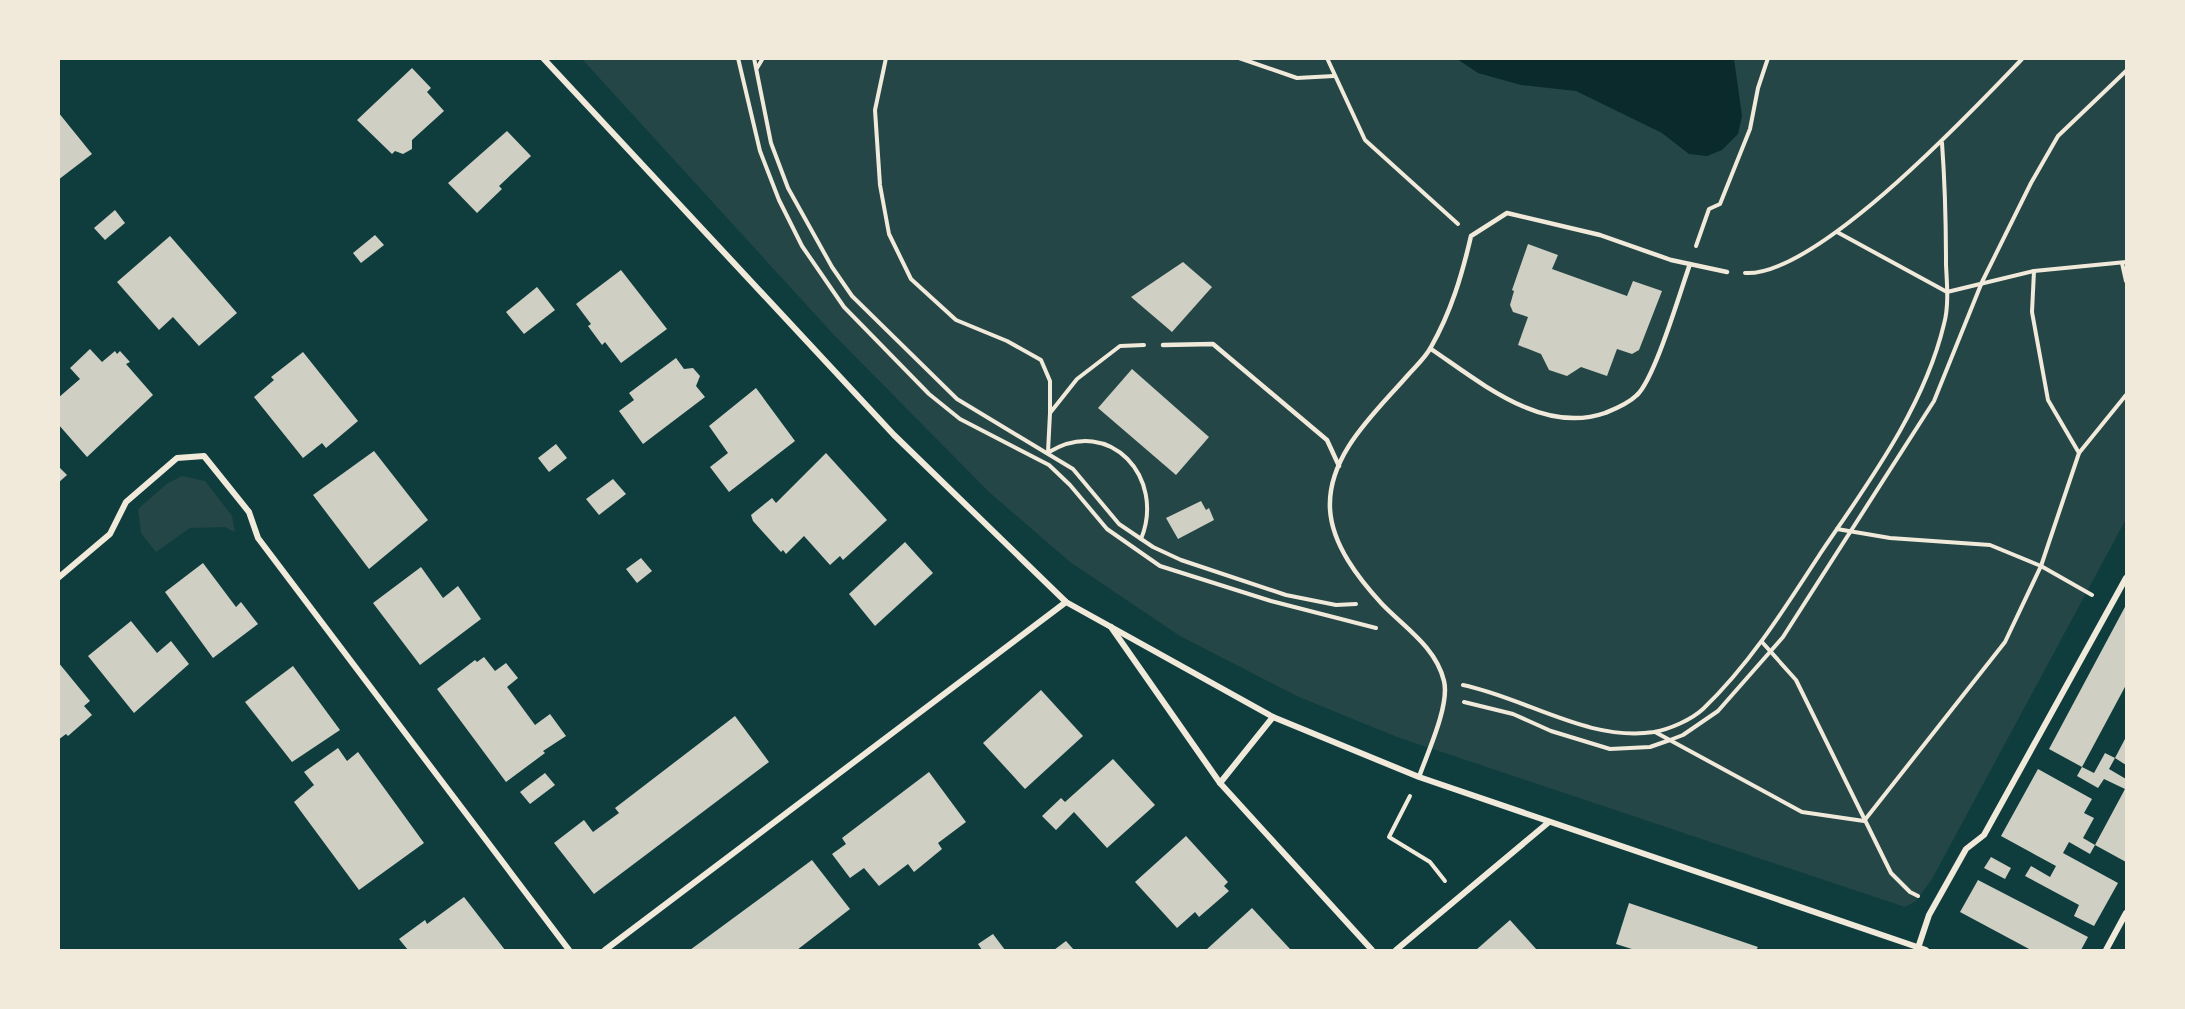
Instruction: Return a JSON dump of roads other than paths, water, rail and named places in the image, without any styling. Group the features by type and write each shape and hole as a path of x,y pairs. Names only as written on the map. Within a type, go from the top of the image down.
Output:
{"street":[{"path":"543,58 894,435 1065,602 1109,624 1273,717 1419,777 1926,951"},
{"path":"58,578 111,534 126,502 177,458 204,456 249,512 258,538 569,951"},
{"path":"1918,948 1935,903 1966,849 1984,835 2127,578"},
{"path":"605,951 1065,602"},
{"path":"1109,624 1220,783 1372,951"},
{"path":"1220,783 1273,717"},
{"path":"1396,951 1549,822"},
{"path":"2106,951 2127,913"}],"lane":[{"path":"1419,777 1444,697 1444,681 1427,647 1381,603 1346,558 1335,531 1330,509 1346,449 1431,349 1460,285 1471,236 1507,213 1600,235 1671,260 1727,272"},
{"path":"1431,349 1505,397 1540,413 1568,420 1593,417 1617,408 1637,395 1649,376 1690,264"},
{"path":"1163,345 1213,344 1327,440 1340,466"}]}
